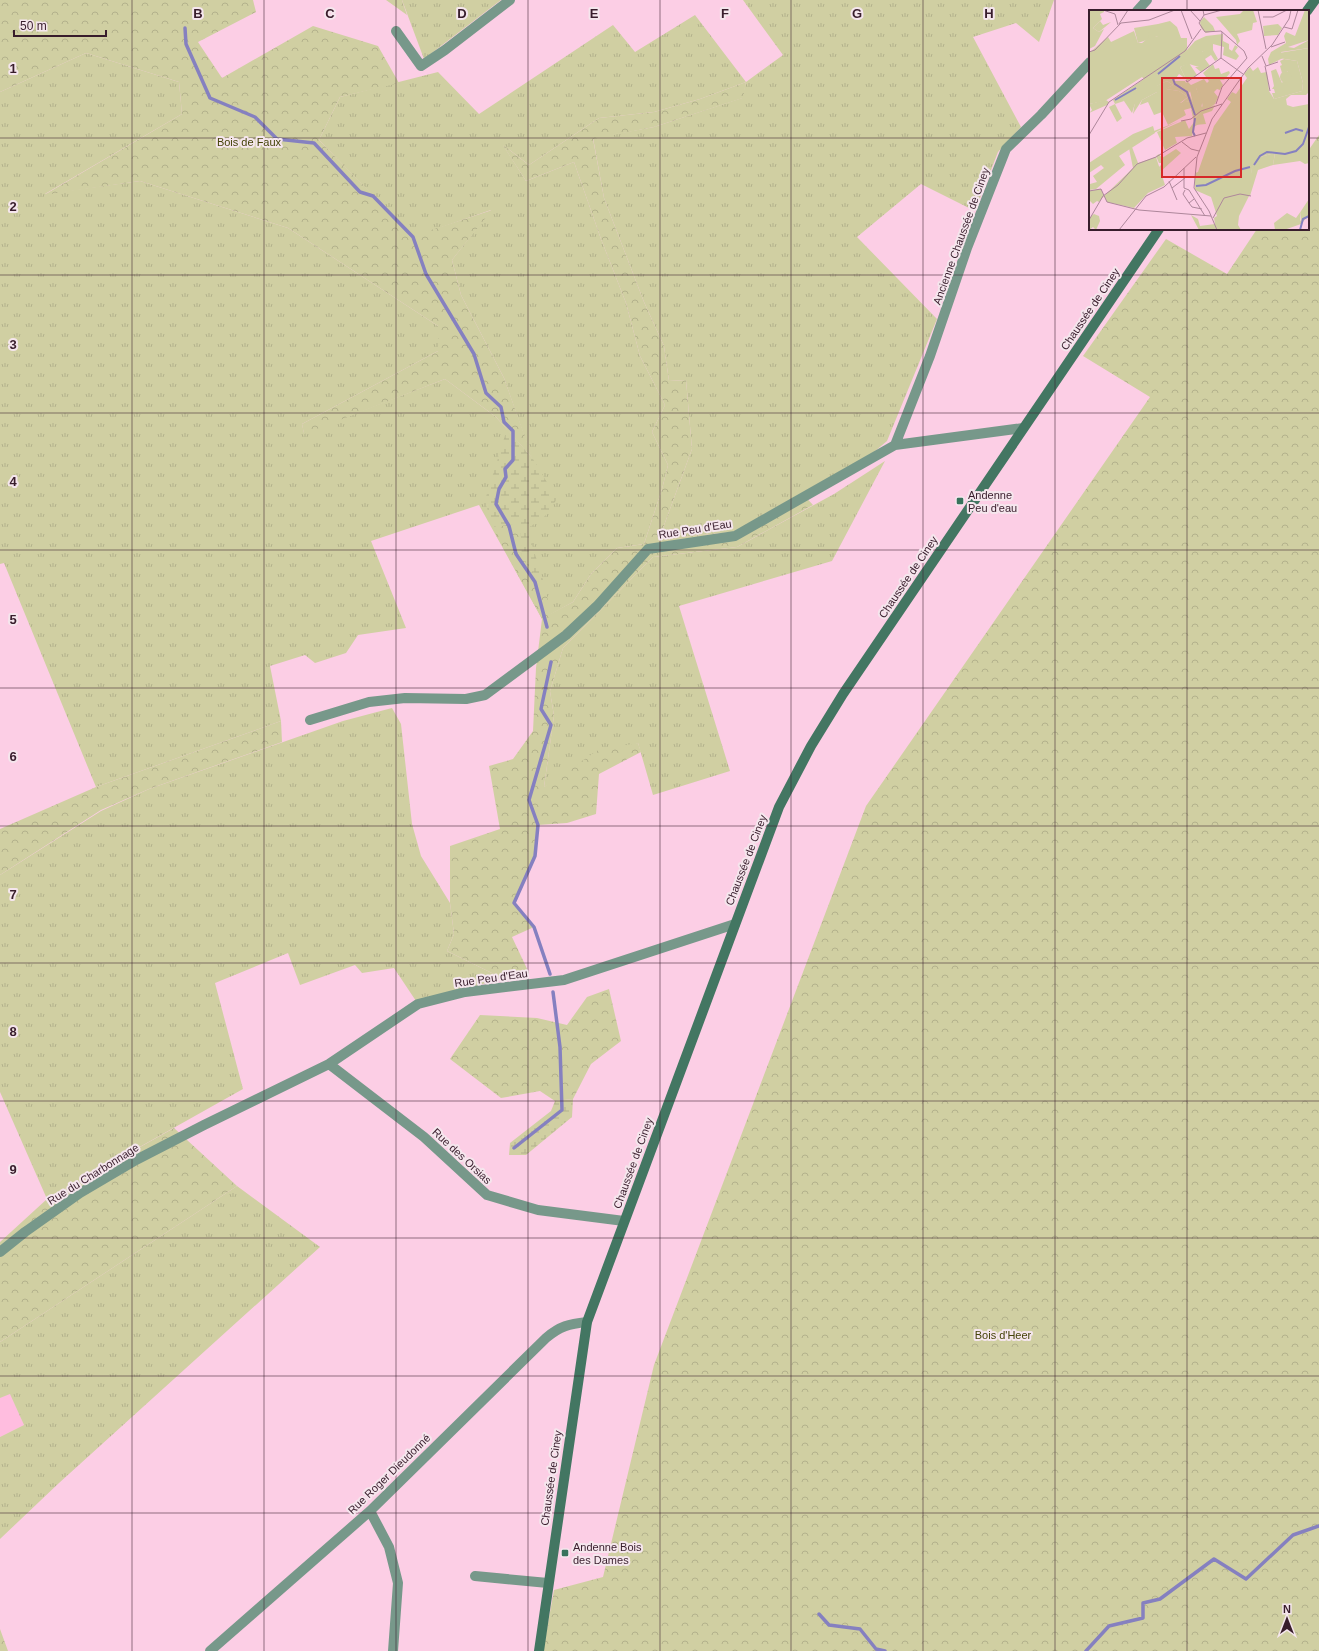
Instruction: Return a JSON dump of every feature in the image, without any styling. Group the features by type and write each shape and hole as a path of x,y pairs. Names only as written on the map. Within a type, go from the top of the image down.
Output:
{"main road":[{"path":"1308,10 1315,0"},
{"name":"Chaussée de Ciney","path":"539,1651 587,1322 779,807 810,746 847,688 1158,230"}],"street":[{"path":"396,31 421,66 445,50 510,0"},
{"path":"1138,10 1147,0"},
{"name":"Ancienne Chaussée de Ciney","path":"895,445 930,356 967,248 1006,149 1041,115 1089,63"},
{"name":"Rue Peu d'Eau","path":"310,720 369,702 405,698 466,699 485,695 566,635 597,606 648,548 735,536 895,445 1023,428"},
{"name":"Rue Peu d'Eau","path":"204,1125 329,1064 418,1004 465,992 564,980 735,924"},
{"name":"Rue des Orsias","path":"329,1064 424,1137 487,1195 538,1210 624,1221"},
{"name":"Rue du Charbonnage","path":"0,1252 25,1232 80,1193 136,1160 204,1125"},
{"name":"Rue Roger Dieudonné","path":"210,1651 370,1511 546,1338 556,1330 570,1324 587,1322"},
{"path":"370,1511 389,1547 398,1583 393,1651"},
{"path":"475,1576 548,1583"}],"shaded area":[{"path":"10,1393 24,1425 0,1437 0,1398"}],"green space":[{"name":"Bois de Faux","path":"0,0 253,0 256,12 198,42 222,78 313,26 378,46 399,83 340,97 319,140 413,236 492,210 452,260 461,295 504,378 533,459 496,417 445,379 304,434 302,424 438,351 438,326 288,228 140,181 44,195 182,114 179,82 86,53 0,92"},
{"path":"386,0 402,0 407,15"},
{"path":"402,0 501,0 424,59"},
{"path":"743,0 1054,0 1039,42 1016,23 973,37 1021,127 998,152 975,211 921,184 857,237 937,319 887,441 874,452 733,532 659,539 692,449 686,380 669,381 664,346 644,302 604,198 593,138 654,127 742,98 746,82 783,55"},
{"path":"695,15 746,82 700,99 654,112 599,118 529,165 503,145 526,181 574,162 601,239 626,303 640,356 665,405 652,432 668,465 662,489 644,544 617,548 591,574 573,602 542,619 479,505 371,541 406,628 358,635 346,653 315,663 305,655 270,666 281,721 96,787 4,563 0,564 0,92 86,53 179,82 182,114 45,194 140,181 288,228 438,326 438,351 302,424 304,433 445,379 496,417 532,458 504,378 461,295 452,260 491,210 413,237 319,140 340,97 438,72 479,114 613,25 635,52"},
{"path":"746,82 743,98 654,127 593,139 604,198 644,302 664,346 669,381 686,380 692,449 659,539 733,532 802,493 813,505 737,547 653,557 563,648 550,691 554,716 544,787 598,750 638,743 641,752 599,774 596,814 567,823 538,825 535,856 514,903 534,927 512,937 529,973 502,978 447,951 454,934 450,903 450,846 500,829 489,766 513,759 533,731 536,668 542,619 492,527 520,523 522,558 546,589 550,614 573,602 591,574 617,548 644,544 662,489 668,465 652,432 665,405 640,356 626,303 601,239 574,162 526,181 502,144 529,165 599,118 654,112 700,99"},
{"name":"Bois d'Heer","path":"1319,135 1319,1651 543,1651 554,1590 603,1577 654,1365 866,806 1150,397 1083,356 1166,239 1227,274 1256,230 1309,230 1309,150"},
{"path":"507,429 533,459 557,499 545,516 527,529 546,589 522,558 520,523 492,527 485,500"},
{"path":"885,461 832,561 679,606 730,771 653,795 638,743 544,787 554,716 550,691 563,648 653,557 737,547 834,494"},
{"path":"392,708 401,724 412,824 421,856 450,903 454,934 447,951 502,978 418,1004 394,968 362,973 355,965 300,985 288,953 215,983 243,1089 47,1199 0,1092 0,875 101,811 149,789 343,721"},
{"path":"281,721 282,742 149,789 101,810 0,875 0,829 96,787"},
{"path":"609,989 621,1041 591,1064 573,1099 555,1101 540,1091 501,1098 450,1059 480,1015 537,1018 567,1025 587,997"},
{"path":"573,1099 572,1117 526,1155 509,1155 510,1143 551,1111 555,1101"},
{"path":"174,1128 237,1186 0,1342 0,1242 47,1199"},
{"path":"237,1186 320,1247 59,1483 0,1539 0,1437 24,1425 10,1394 0,1398 0,1342"},
{"path":"0,1629 8,1651 0,1651"}],"waterway":[{"path":"185,28 186,44 210,98 255,117 277,139 314,143 360,192 373,196 413,237 426,274 474,354 486,393 501,407 504,422 513,431 513,460 505,469 506,477 499,489 496,504 509,526 516,554 535,582 547,627"},
{"path":"550,974 534,927 514,903 535,856 538,825 529,800 551,725 541,709 551,662"},
{"path":"514,1148 562,1110 560,1047 553,992"},
{"path":"1086,1651 1109,1626 1143,1618 1143,1603 1160,1599 1214,1559 1246,1579 1293,1535 1319,1526"},
{"path":"819,1614 829,1625 860,1629 876,1649 885,1651"}],"place":[{"name":"Andenne Peu d'eau","path":"960,501"},
{"name":"Andenne Bois des Dames","path":"565,1553"}]}
